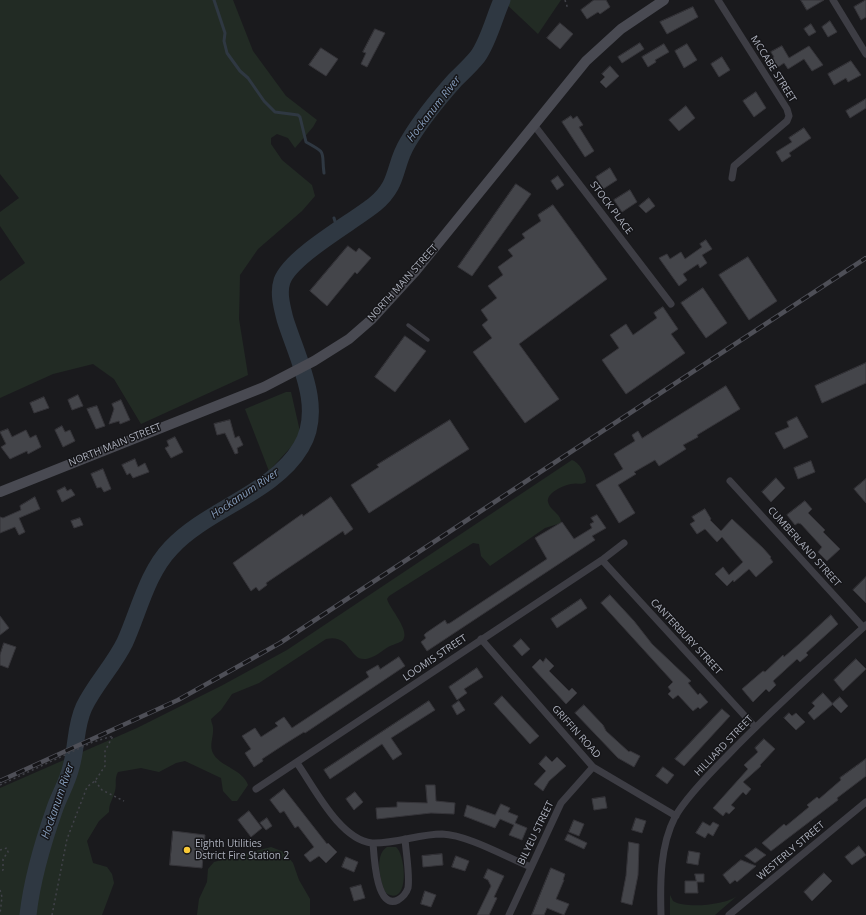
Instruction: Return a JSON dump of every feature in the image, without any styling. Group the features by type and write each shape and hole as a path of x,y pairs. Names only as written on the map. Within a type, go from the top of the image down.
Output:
{"main road":[{"name":"NORTH MAIN STREET","path":"0,492 264,387 290,375 349,339 372,319 392,298 586,61 601,46 622,29 664,0"}],"street":[{"name":"MCCABE STREET","path":"718,0 787,109 789,116 787,121 734,166 732,178"},
{"path":"833,0 866,54"},
{"name":"STOCK PLACE","path":"534,125 671,304"},
{"name":"CUMBERLAND STREET","path":"730,481 865,626"},
{"name":"LOOMIS STREET","path":"256,789 602,560 624,543"},
{"name":"CANTERBURY STREET","path":"602,560 755,727"},
{"name":"HILLIARD STREET","path":"661,915 661,874 664,846 676,816 713,770 755,727 865,626"},
{"name":"GRIFFIN ROAD","path":"481,639 593,767 676,816"},
{"path":"297,763 346,831 359,840 372,843 442,834 460,837 530,867"},
{"name":"BILYEU STREET","path":"509,915 561,802 593,767"},
{"name":"WESTERLY STREET","path":"729,915 866,802"},
{"path":"372,843 378,884 382,896 389,900 396,901 405,895 408,887 405,839"}],"lane":[{"path":"408,325 428,340"}],"path":[{"path":"566,0 568,9"},
{"path":"0,785 93,742 113,736 105,751 105,766 95,781 87,787 66,839 52,915"},
{"path":"95,781 102,790 124,801"},
{"path":"0,850 7,848 8,852 2,859 3,870 0,872"},
{"path":"0,890 2,897 0,914"}],"shaded area":[{"path":"0,0 233,0 253,51 286,96 317,120 295,148 288,138 277,134 271,138 271,144 282,160 312,185 315,196 302,211 258,249 240,275 239,319 248,375 141,424 114,379 93,364 53,374 0,398 0,281 25,263 0,226 0,212 19,198 0,174"},
{"path":"502,0 561,0 538,34"},
{"path":"286,392 291,392 301,436 269,471 245,409"},
{"path":"572,460 575,461 582,469 586,482 582,484 564,486 556,490 548,499 551,508 560,517 561,523 545,528 490,566 481,556 479,544 473,543 389,596 387,599 404,632 402,641 389,646 373,657 364,659 353,653 343,642 336,639 326,639 259,683 232,694 221,710 211,719 213,731 211,748 214,755 222,763 242,776 248,785 237,801 232,801 223,791 221,778 185,761 176,763 159,772 141,768 118,772 115,791 110,804 109,812 99,821 87,841 93,863 107,867 112,874 114,883 102,915 0,915 0,788 137,728 221,686 287,650"},
{"path":"271,847 284,852 293,863 299,880 310,899 310,915 197,915 199,899 207,882 208,869 214,862"},
{"path":"387,847 396,847 404,869 402,887 399,893 394,896 386,893 379,869 381,856"},
{"path":"670,895 673,901 687,905 715,904 737,896 715,915 670,915"}],"building":[{"path":"594,0 606,0 610,7 600,14 598,12 587,19 581,10"},
{"path":"801,0 824,0 807,10"},
{"path":"866,0 866,17 861,20 854,7"},
{"path":"693,7 698,17 667,34 660,22"},
{"path":"830,21 837,32 828,37 822,27"},
{"path":"560,23 573,34 560,49 547,38"},
{"path":"811,24 816,32 809,36 804,29"},
{"path":"375,29 385,33 367,67 361,64 366,53 363,52"},
{"path":"640,43 644,49 622,63 618,57"},
{"path":"664,44 669,52 655,60 656,62 648,67 642,57"},
{"path":"687,44 697,60 684,68 675,51"},
{"path":"782,46 789,58 809,46 823,65 812,71 804,59 788,69 784,63 775,69 770,60 774,57 771,52"},
{"path":"321,48 338,59 326,76 309,65"},
{"path":"722,57 730,70 719,77 711,64"},
{"path":"851,61 861,75 848,82 846,78 834,85 828,74"},
{"path":"610,66 619,76 606,88 600,82 605,77 602,74"},
{"path":"756,92 766,108 754,117 743,101"},
{"path":"866,99 866,108 850,118 846,111"},
{"path":"686,106 695,118 679,131 669,120"},
{"path":"571,116 573,119 577,116 583,125 579,127 594,151 585,157 562,122"},
{"path":"804,128 811,138 789,153 791,156 782,162 776,152 792,142 789,138"},
{"path":"610,168 617,180 603,189 596,177"},
{"path":"558,176 564,185 557,190 551,181"},
{"path":"516,184 531,194 472,276 458,267"},
{"path":"630,190 637,202 622,212 614,200"},
{"path":"649,198 655,206 646,213 639,206"},
{"path":"553,205 607,279 519,344 559,399 525,423 473,352 492,338 482,325 488,320 481,310 497,298 488,286 503,275 498,267 513,256 508,250 525,238 522,234 541,221 538,215"},
{"path":"706,240 712,249 702,255 707,263 700,268 698,264 683,274 687,280 679,286 659,258 667,254 670,259 681,252 685,259 702,247 700,244"},
{"path":"348,246 356,252 359,248 371,258 357,274 355,272 327,306 310,291"},
{"path":"748,257 777,301 749,320 719,275"},
{"path":"703,288 727,323 706,338 681,303"},
{"path":"663,307 678,329 671,334 685,353 626,394 602,360 619,348 610,335 626,324 633,335 657,318 654,313"},
{"path":"405,336 426,351 395,392 375,377"},
{"path":"866,363 866,383 822,403 815,386"},
{"path":"726,386 740,409 697,435 698,437 683,445 686,449 659,466 655,460 634,472 636,474 618,485 635,513 619,523 596,485 623,469 614,454 635,441 632,435 638,431 642,438"},
{"path":"78,395 83,406 72,410 68,400"},
{"path":"44,397 49,408 34,413 30,403"},
{"path":"121,400 130,420 120,424 119,421 109,424 114,409 112,404"},
{"path":"97,406 105,426 96,429 87,409"},
{"path":"797,417 808,437 784,449 775,433 789,427 787,422"},
{"path":"230,420 235,438 239,436 243,445 237,448 238,453 235,454 225,433 217,435 214,424"},
{"path":"450,420 469,449 369,513 351,485 379,467 377,465"},
{"path":"62,426 65,432 70,430 75,441 63,447 55,430"},
{"path":"8,429 12,437 26,430 30,438 36,435 41,447 28,454 27,451 10,459 1,447 6,444 0,432"},
{"path":"175,437 183,452 171,458 165,448 169,446 167,441"},
{"path":"135,459 138,467 145,463 149,472 133,478 130,473 127,475 122,465"},
{"path":"811,461 815,472 798,479 794,468"},
{"path":"103,469 111,489 104,492 101,487 97,488 91,474"},
{"path":"776,478 785,488 771,502 762,492"},
{"path":"866,479 866,503 854,489"},
{"path":"65,487 67,491 71,489 75,495 62,502 57,491"},
{"path":"35,497 40,509 19,518 25,532 19,535 15,527 0,533 0,517 3,518 21,510 20,506"},
{"path":"331,497 353,529 345,535 343,531 266,583 267,585 259,591 256,587 251,591 233,563 302,514 303,516"},
{"path":"805,501 812,509 808,513 825,530 823,532 840,549 827,561 818,552 822,547 801,524 798,523 795,525 787,515"},
{"path":"705,509 711,519 710,520 721,531 732,519 763,548 771,557 770,558 773,562 756,577 749,569 727,586 715,574 723,567 729,575 743,562 722,537 717,542 705,529 697,534 690,524 695,521 692,517"},
{"path":"597,515 606,528 592,536 595,540 427,651 421,642 426,638 424,635 426,633 445,620 447,624 450,623 547,559 535,538 562,522 574,539 592,528 590,524 594,522 591,518"},
{"path":"80,518 83,525 74,528 71,521"},
{"path":"866,577 866,603 853,590"},
{"path":"610,595 634,621 652,644 691,681 688,683 698,695 700,693 708,702 700,709 698,707 693,711 678,695 673,699 668,694 671,691 668,687 673,682 601,603"},
{"path":"581,599 587,608 557,628 551,619"},
{"path":"831,615 838,624 806,653 808,655 800,662 797,659 773,681 776,685 769,692 766,689 753,702 742,689 763,671 765,672 783,655 784,657"},
{"path":"0,616 9,628 0,635"},
{"path":"521,639 530,649 522,656 513,646"},
{"path":"4,643 16,647 8,668 0,665 0,655"},
{"path":"399,657 405,666 305,733 304,732 262,759 263,761 254,767 245,753 251,749 242,736 255,728 261,737 278,726 275,723 284,717 292,728 369,677 366,672 378,665 380,669"},
{"path":"546,658 554,666 549,671 569,691 572,688 577,693 566,704 532,667 540,659 543,662"},
{"path":"856,659 866,669 843,691 834,680"},
{"path":"477,668 483,677 464,689 467,693 457,700 449,687"},
{"path":"823,693 833,704 814,720 808,713 815,706 812,703"},
{"path":"502,696 539,736 530,744 494,704"},
{"path":"840,697 848,706 841,713 832,704"},
{"path":"429,701 435,710 391,738 402,754 393,760 382,744 330,779 324,770"},
{"path":"459,701 465,710 457,715 452,706"},
{"path":"584,705 603,725 606,731 629,752 630,751 640,756 634,767 618,758 575,713"},
{"path":"722,709 730,716 684,766 675,759"},
{"path":"789,713 792,716 796,713 805,722 796,730 784,718"},
{"path":"764,739 775,749 760,765 761,766 743,782 751,789 746,795 743,792 731,805 735,808 729,814 726,812 723,816 713,808 748,769 744,765 758,752 755,748"},
{"path":"546,756 552,762 557,757 566,766 549,781 543,791 534,784 546,771 539,764"},
{"path":"866,759 866,776 837,798 838,800 771,851 762,843 784,824 786,826 809,807 807,805 817,797 819,799 841,780 840,778"},
{"path":"663,767 674,775 667,784 656,776"},
{"path":"426,785 435,785 436,801 455,803 454,814 431,813 377,819 376,808 397,807 397,802 427,803"},
{"path":"284,789 327,844 328,843 337,852 326,863 319,856 310,862 304,855 314,847 298,826 295,828 284,811 280,813 270,800"},
{"path":"355,792 363,802 354,810 346,799"},
{"path":"605,797 607,808 594,810 592,799"},
{"path":"501,804 510,808 508,812 518,816 515,823 527,828 522,840 509,835 514,825 500,819 495,828 464,816 467,805 495,815"},
{"path":"249,811 262,828 251,837 238,820"},
{"path":"267,818 272,826 266,830 260,823"},
{"path":"636,818 646,821 642,833 632,830"},
{"path":"574,820 584,824 579,836 569,832"},
{"path":"703,822 710,826 713,822 719,825 713,836 708,833 705,838 696,833"},
{"name":"Eighth Utilities Dstrict Fire Station 2","path":"173,831 205,835 202,868 170,865"},
{"path":"568,834 587,843 584,849 565,840"},
{"path":"629,842 639,844 638,875 632,905 621,902 626,876"},
{"path":"859,846 866,855 852,865 845,857"},
{"path":"756,848 766,855 755,863 745,856"},
{"path":"689,851 700,853 698,865 687,863"},
{"path":"442,854 443,865 423,867 422,856"},
{"path":"456,856 469,861 465,871 452,867"},
{"path":"346,857 358,862 354,872 342,867"},
{"path":"741,860 756,866 737,882 735,880 730,884 723,875"},
{"path":"551,868 565,874 556,899 569,904 564,915 547,908 544,915 532,915"},
{"path":"488,869 504,876 494,897 497,898 489,915 477,915 491,886 488,880 484,878"},
{"path":"824,873 832,881 812,901 804,892"},
{"path":"695,874 704,874 704,882 697,882 698,893 685,893 685,881 696,881"},
{"path":"361,885 365,898 354,901 350,888"},
{"path":"425,891 436,895 431,907 421,904"}],"waterway":[{"path":"214,0 225,33 224,41 227,53 240,71 248,78 264,101 275,112 298,115 300,117 306,142 321,151 324,173"},
{"name":"Hockanum River","path":"28,915 32,888 42,847 55,808 70,772 81,714 88,699 121,650 144,593 156,569 171,548 186,534 274,477 289,463 301,447 308,432 310,400 302,366 285,319 280,295 282,281 297,261 310,250 375,204 389,189 403,151 418,126 442,95 473,62 482,50 502,0"},
{"path":"334,218 338,231"}],"railway":[{"path":"0,781 178,700 280,643 866,258"}],"place":[{"name":"Eighth Utilities Dstrict Fire Station 2","path":"187,850"}]}
